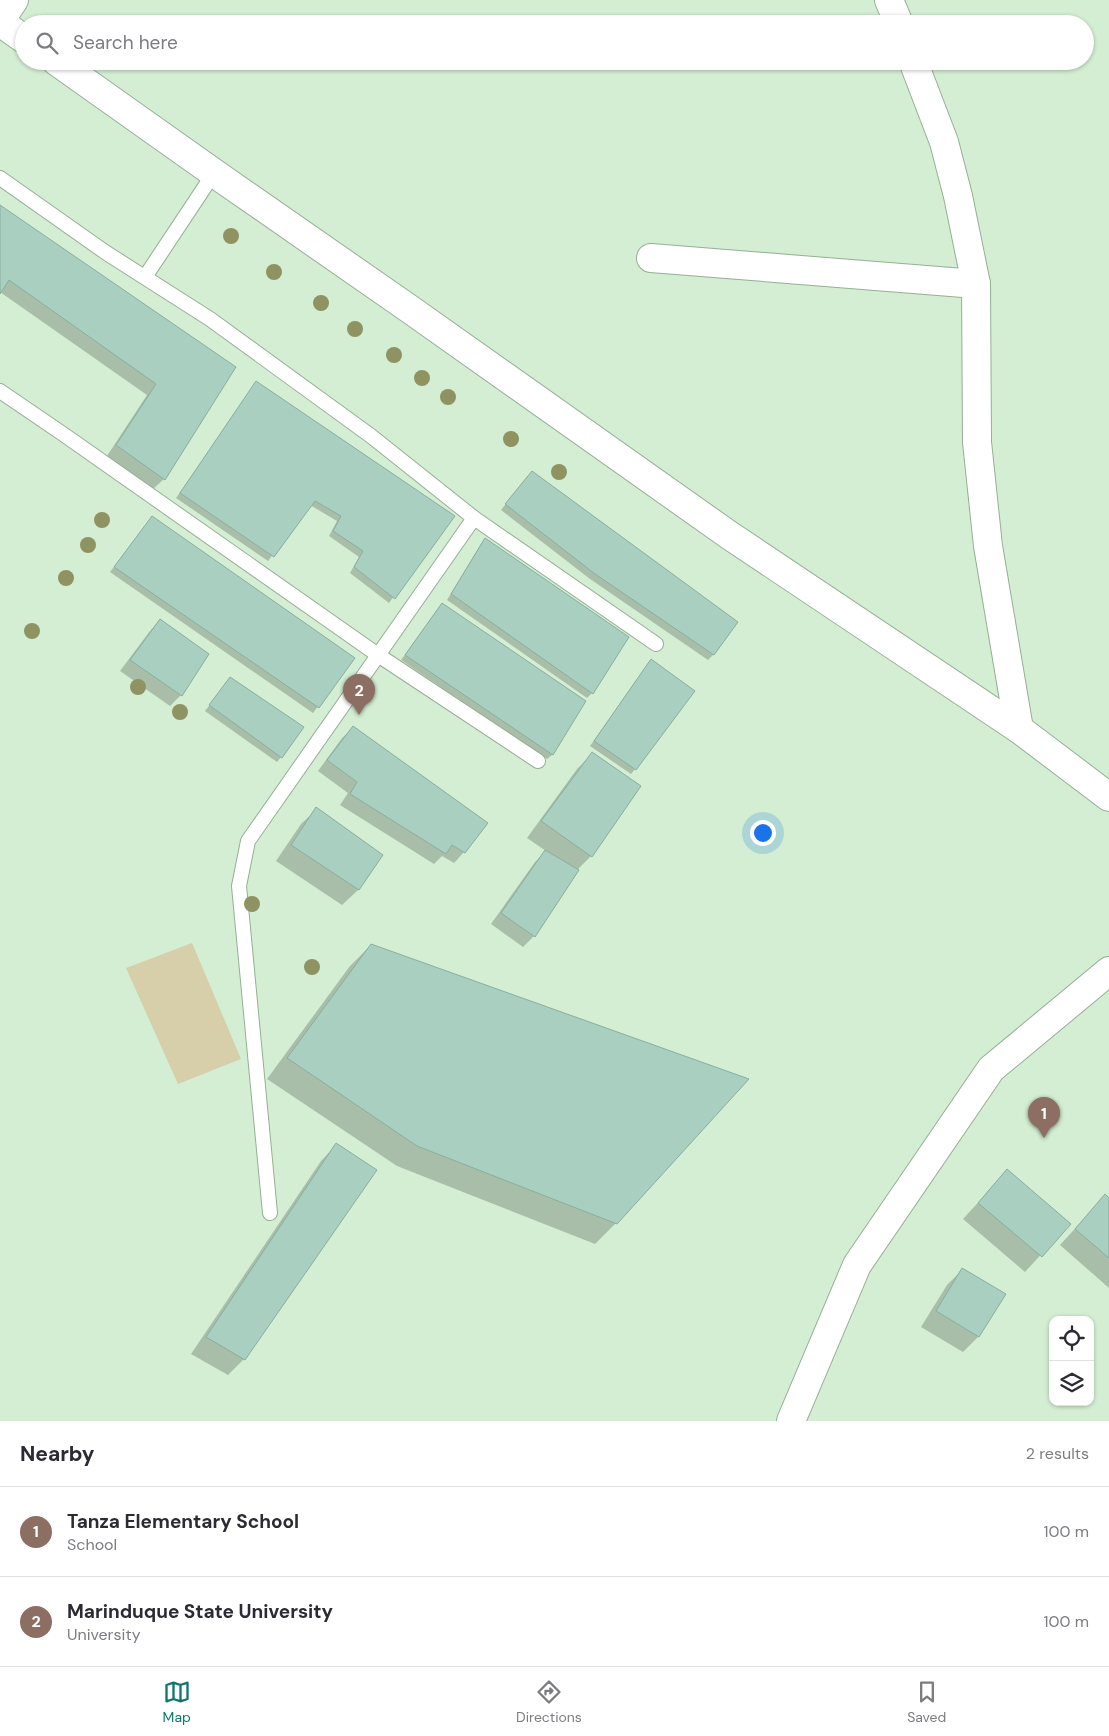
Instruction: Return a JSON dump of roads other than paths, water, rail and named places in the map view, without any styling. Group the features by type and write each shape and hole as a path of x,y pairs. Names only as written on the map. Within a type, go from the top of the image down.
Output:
{"street":[{"path":"14,0 0,22 15,33"},
{"path":"889,0 895,15"},
{"path":"69,70 729,535 1019,729 1109,797"},
{"path":"916,70 944,142 958,196 976,284 977,442 988,546 1019,729"},
{"path":"651,258 976,284"},
{"path":"790,1421 857,1265 991,1069 1109,970"}],"lane":[{"path":"145,277 214,173"},
{"path":"0,178 105,252 210,319 370,436 474,518 656,644"},
{"path":"0,391 378,655 538,761"},
{"path":"270,1213 239,886 248,841 474,518"}],"place":[{"name":"Marinduque State University","path":"359,715"},
{"name":"Tanza Elementary School","path":"1044,1138"}]}
